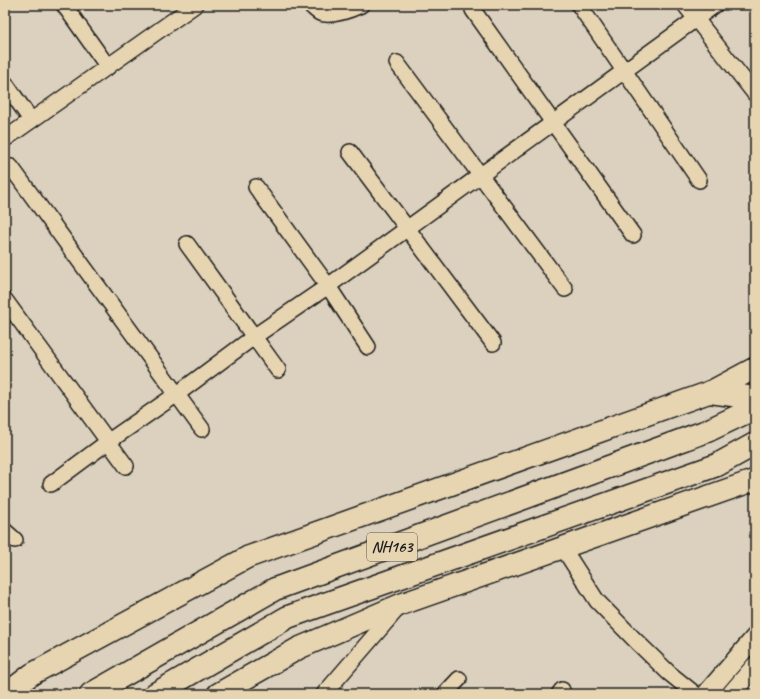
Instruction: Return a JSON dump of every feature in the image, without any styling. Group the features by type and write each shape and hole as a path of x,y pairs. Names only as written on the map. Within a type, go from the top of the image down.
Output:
{"highway":[{"path":"710,392 755,398"},
{"name":"NH163","path":"91,694 276,590 707,431 755,408"},
{"name":"NH163","path":"155,694 288,617 717,464 755,444"}],"main road":[{"path":"6,694 32,674 248,557 710,392 755,368"},
{"path":"218,694 299,648 402,604 755,480"}],"street":[{"path":"64,5 108,67"},
{"path":"310,5 320,13 332,14 349,11 360,5"},
{"path":"580,5 699,180"},
{"path":"685,5 755,94"},
{"path":"51,484 109,441 177,394 254,336 328,286 715,5"},
{"path":"5,138 108,67 192,6"},
{"path":"473,10 633,235"},
{"path":"397,64 481,174 565,289"},
{"path":"5,83 31,120"},
{"path":"350,152 493,343"},
{"path":"11,167 202,429"},
{"path":"256,187 328,286 368,347"},
{"path":"187,244 278,370"},
{"path":"5,300 126,466"},
{"path":"563,548 597,601 669,673 695,694"},
{"path":"324,694 402,604"},
{"path":"706,694 755,637"},
{"path":"731,694 755,666"},
{"path":"445,694 459,679"}]}
